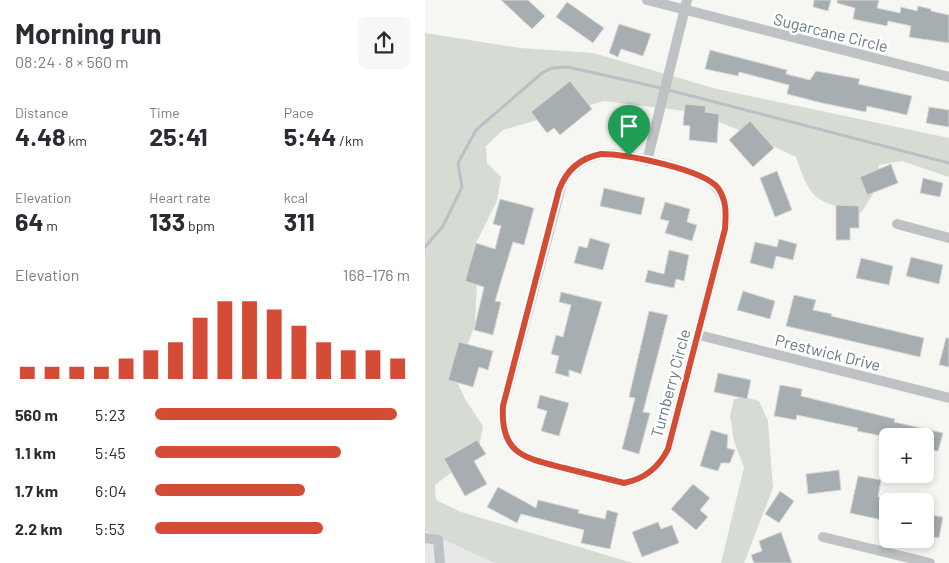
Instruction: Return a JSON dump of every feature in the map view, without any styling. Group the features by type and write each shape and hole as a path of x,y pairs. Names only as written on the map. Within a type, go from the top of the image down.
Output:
{"street":[{"name":"Sugarcane Circle","path":"647,0 686,5 949,77"},
{"path":"647,161 686,5"},
{"name":"Turnberry Circle","path":"615,154 647,161 705,178 717,187 724,199 725,229 668,449 656,467 645,476 624,483 530,459 517,452 508,441 503,428 503,406 562,183 574,166 593,156 615,154"},
{"path":"897,224 949,238"},
{"name":"Prestwick Drive","path":"699,335 949,398"},
{"path":"823,537 930,563"},
{"path":"425,538 438,540 441,563"}],"shaded area":[{"path":"425,33 520,48 593,53 717,89 949,138 949,177 902,161 879,165 873,194 861,213 818,198 807,184 796,157 744,132 693,112 604,101 503,130 486,146 487,163 501,177 497,201 474,247 477,281 475,325 455,377 465,399 483,426 478,452 435,485 436,500 461,512 633,563 494,563 425,531"},
{"path":"744,397 759,401 768,421 773,488 744,563 721,563 744,468 734,441 730,416 734,399"},
{"path":"425,531 494,563 425,563"}],"building":[{"path":"501,0 528,0 545,16 532,29"},
{"path":"814,0 831,0 828,11 813,7"},
{"path":"837,0 879,0 877,8 900,13 901,7 917,11 918,6 949,15 949,43 909,37 911,26 888,21 887,26 853,19 855,8 837,3"},
{"path":"567,2 604,28 593,43 556,17"},
{"path":"619,24 651,34 643,56 621,49 618,57 609,53"},
{"path":"710,50 787,70 786,74 810,80 816,71 860,79 858,84 912,96 907,115 867,106 866,112 822,103 787,94 789,85 739,72 738,76 705,69"},
{"path":"570,81 592,109 560,135 554,128 547,133 531,112"},
{"path":"685,104 706,106 705,112 719,114 717,143 689,140 690,126 683,125"},
{"path":"929,107 949,110 949,127 926,123"},
{"path":"750,121 774,148 753,167 729,140"},
{"path":"891,164 898,183 867,195 860,177"},
{"path":"777,171 792,210 775,217 760,178"},
{"path":"923,178 943,183 940,197 920,193"},
{"path":"604,188 645,198 641,215 600,206"},
{"path":"500,199 534,208 524,245 513,242 495,301 501,302 493,335 474,330 484,287 465,281 476,243 495,249 501,226 493,224"},
{"path":"665,202 690,209 687,222 697,225 692,241 665,233 669,221 660,219"},
{"path":"836,205 859,206 859,228 850,228 850,240 836,240"},
{"path":"590,238 610,244 603,270 574,263 579,246 587,248"},
{"path":"779,239 797,244 793,260 776,256 773,269 750,263 755,242 777,247"},
{"path":"669,250 689,255 684,281 676,279 674,288 645,282 648,270 664,274"},
{"path":"911,257 943,265 939,284 906,276"},
{"path":"861,258 893,266 889,285 856,278"},
{"path":"743,291 775,301 770,319 737,310"},
{"path":"561,292 602,302 581,374 569,370 569,377 555,373 559,356 551,354 556,335 563,337 571,305 559,302"},
{"path":"794,295 816,300 813,310 832,314 831,316 924,338 920,357 786,326"},
{"path":"649,311 668,315 643,412 650,413 639,454 622,449 635,398 629,397"},
{"path":"946,338 949,338 949,367 939,365"},
{"path":"459,342 493,351 488,370 479,367 473,387 448,380"},
{"path":"718,373 751,380 747,399 714,392"},
{"path":"780,385 802,389 801,396 895,419 894,422 921,428 879,428 879,435 857,431 858,428 797,415 796,420 774,416"},
{"path":"540,395 569,403 559,436 541,431 547,411 537,408"},
{"path":"711,430 728,435 727,448 735,450 730,463 721,463 718,471 700,466"},
{"path":"934,431 943,433 938,451 934,450"},
{"path":"477,440 486,454 474,461 487,484 465,496 444,459"},
{"path":"839,470 841,490 808,494 806,474"},
{"path":"858,476 879,480 879,519 850,513"},
{"path":"693,484 710,498 700,510 708,517 696,530 671,509"},
{"path":"498,487 536,508 538,500 579,510 578,513 605,519 607,510 618,513 610,549 581,543 584,530 521,514 517,523 487,507"},
{"path":"780,491 794,501 779,523 765,514"},
{"path":"934,516 943,517 939,538 934,537"},
{"path":"658,522 661,529 672,525 679,543 642,557 632,532"},
{"path":"781,532 792,563 754,563 751,555 762,551 759,541"}],"waterway":[{"path":"425,247 443,226 462,187 458,163 476,130 542,73 552,68 568,67 661,88 949,163"}],"route":[{"path":"601,154 629,156 699,174 717,187 724,199 726,214 725,229 699,335 668,449 661,462 651,472 638,479 624,483 523,456 508,441 502,420 503,406 562,183 574,166 587,158 601,154"}]}
